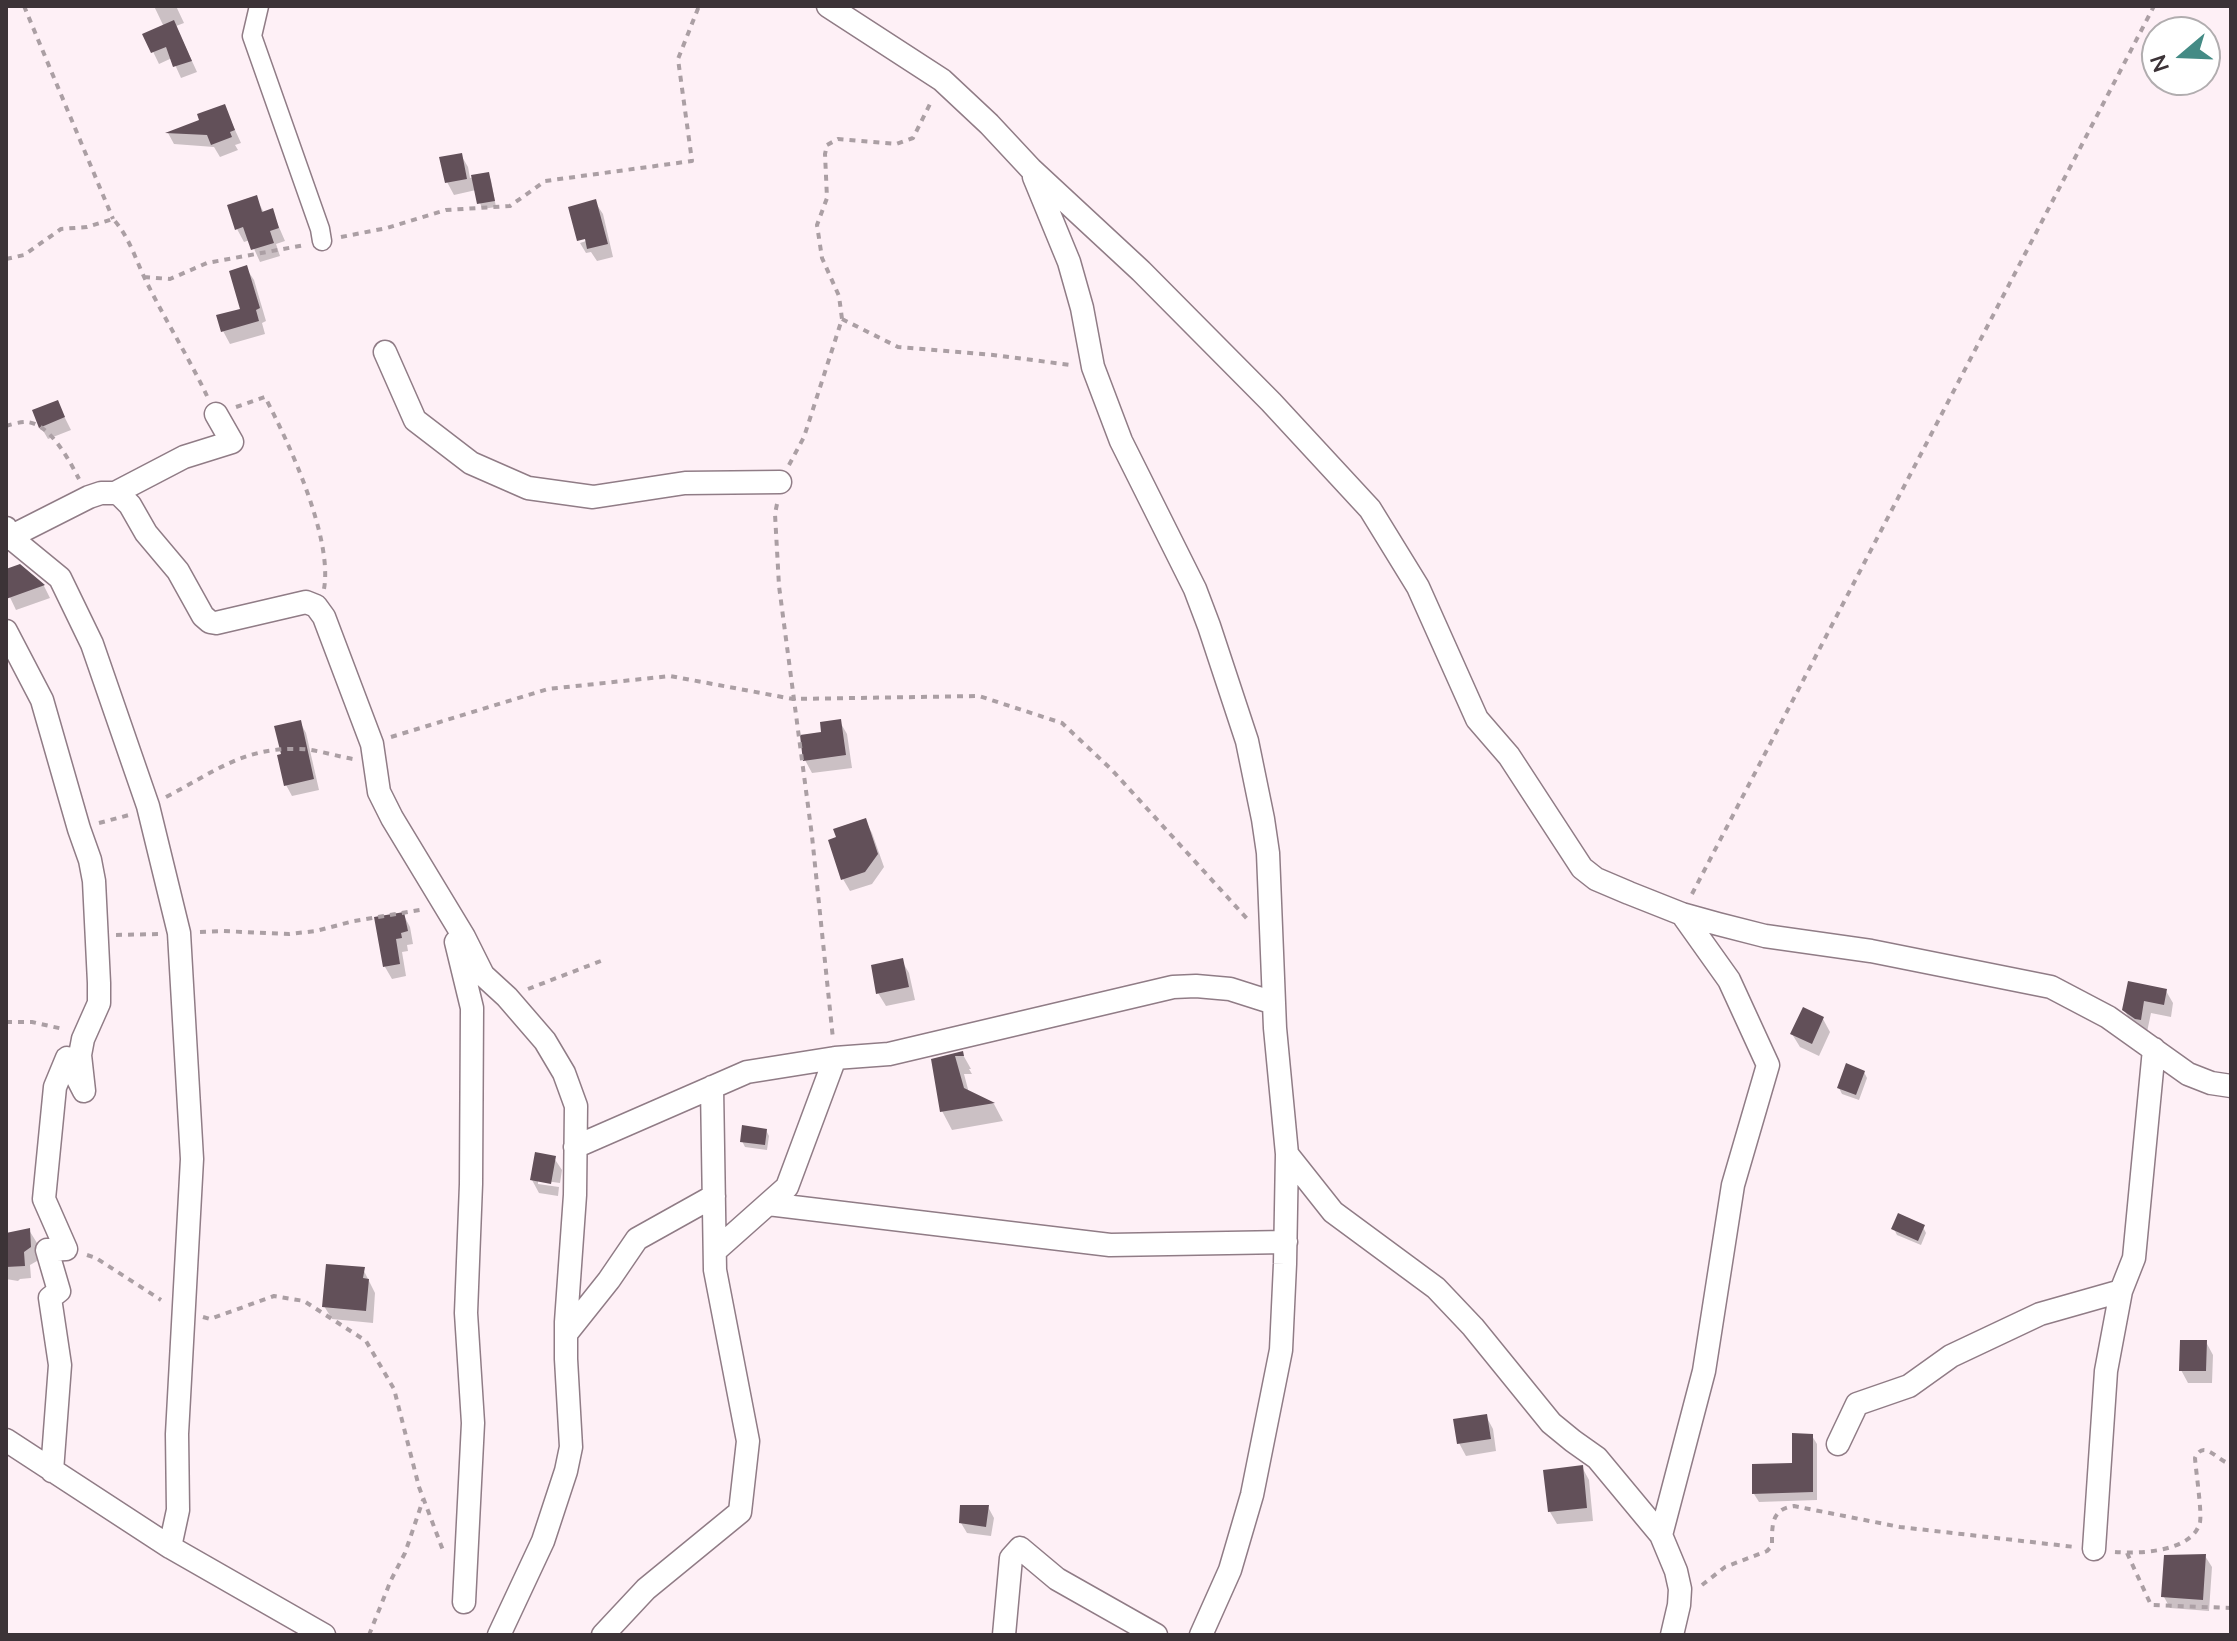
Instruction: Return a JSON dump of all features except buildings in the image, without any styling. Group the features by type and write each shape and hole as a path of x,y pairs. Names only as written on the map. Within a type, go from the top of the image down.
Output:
{"street":[{"path":"259,6 252,36 322,241"},
{"path":"828,6 942,80 1031,169 1141,271 1271,402 1370,509 1418,587 1477,719 1509,756 1582,868 1596,879 1682,914 1765,936 1871,951 2051,987 2108,1017 2188,1074 2211,1083 2231,1086"},
{"path":"1031,169 1069,262 1082,308 1093,367 1121,441 1195,589 1209,626 1247,741 1266,842 1277,1063 1287,1154 1281,1350 1252,1495 1230,1570 1201,1635"},
{"path":"385,352 415,420 471,463 528,488 593,497 685,483 780,482"},
{"path":"170,1547 178,1510 177,1434 192,1159 179,933 148,806 92,644 60,578 7,535 89,497 115,493 184,457 232,442 216,414"},
{"path":"115,493 130,505 146,533 178,571 203,616 210,622 306,602 312,603 320,611 342,660 373,754 379,792 392,818 447,907 483,975 507,997 545,1041 564,1073 576,1106 575,1195 566,1334 571,1447 543,1541 499,1635"},
{"path":"6,631 42,700 90,860 97,936 99,1003 83,1039 80,1063 84,1091 67,1058 55,1087 44,1199 66,1249 47,1250 59,1291 50,1298 60,1365 52,1471"},
{"path":"447,907 472,1008 471,1184 466,1313 473,1423 464,1602"},
{"path":"1661,1535 1704,1371 1733,1185 1768,1065 1729,980 1682,914"},
{"path":"575,1147 755,1070 835,1058 889,1054 1173,987 1230,989 1274,1003"},
{"path":"2094,1549 2106,1371 2121,1291 2134,1258 2154,1049"},
{"path":"715,1251 787,1187 835,1058"},
{"path":"603,1635 646,1589 740,1512 748,1441 715,1270 712,1087"},
{"path":"1287,1154 1333,1212 1436,1288 1473,1327 1551,1423 1597,1458 1661,1535 1680,1589 1672,1635"},
{"path":"566,1334 637,1239 714,1196"},
{"path":"768,1204 1110,1245 1286,1242"},
{"path":"1838,1444 1857,1404 1909,1386 1951,1356 2040,1314 2121,1291"},
{"path":"6,1440 170,1547 324,1635"},
{"path":"1004,1635 1011,1558 1020,1548 1057,1579 1156,1635"}],"path":[{"path":"24,6 113,219 121,227 216,414 265,397 290,444 326,561 320,611"},
{"path":"144,277 170,279 207,263 387,228 446,210 510,206 545,181 692,161 678,59 699,6"},
{"path":"1682,914 2154,6"},
{"path":"835,1058 812,836 779,586 775,514 780,482 804,437 842,319 839,296 822,258 817,225 827,198 827,145 838,139 896,144 913,138 942,80"},
{"path":"6,259 24,255 61,229 87,227 113,219"},
{"path":"842,319 898,347 1093,367"},
{"path":"6,426 28,421 43,428 65,454 89,497"},
{"path":"79,829 125,817 250,753 298,749 373,754 548,689 670,676 793,699 979,696 1062,723 1112,770 1273,947"},
{"path":"97,936 222,931 289,934 447,907"},
{"path":"507,997 606,959"},
{"path":"6,1022 32,1022 59,1027 83,1039"},
{"path":"66,1249 96,1258 183,1312 210,1319 274,1296 304,1301 366,1341 394,1389 424,1500 447,1561"},
{"path":"1679,1605 1725,1567 1767,1551 1772,1546 1777,1512 1787,1507 1900,1527 2127,1553 2158,1552 2184,1541 2195,1532 2200,1521 2195,1458 2198,1452 2208,1449 2226,1464 2231,1464"},
{"path":"369,1635 405,1553 424,1500"},
{"path":"2127,1553 2151,1605 2231,1608"}]}
